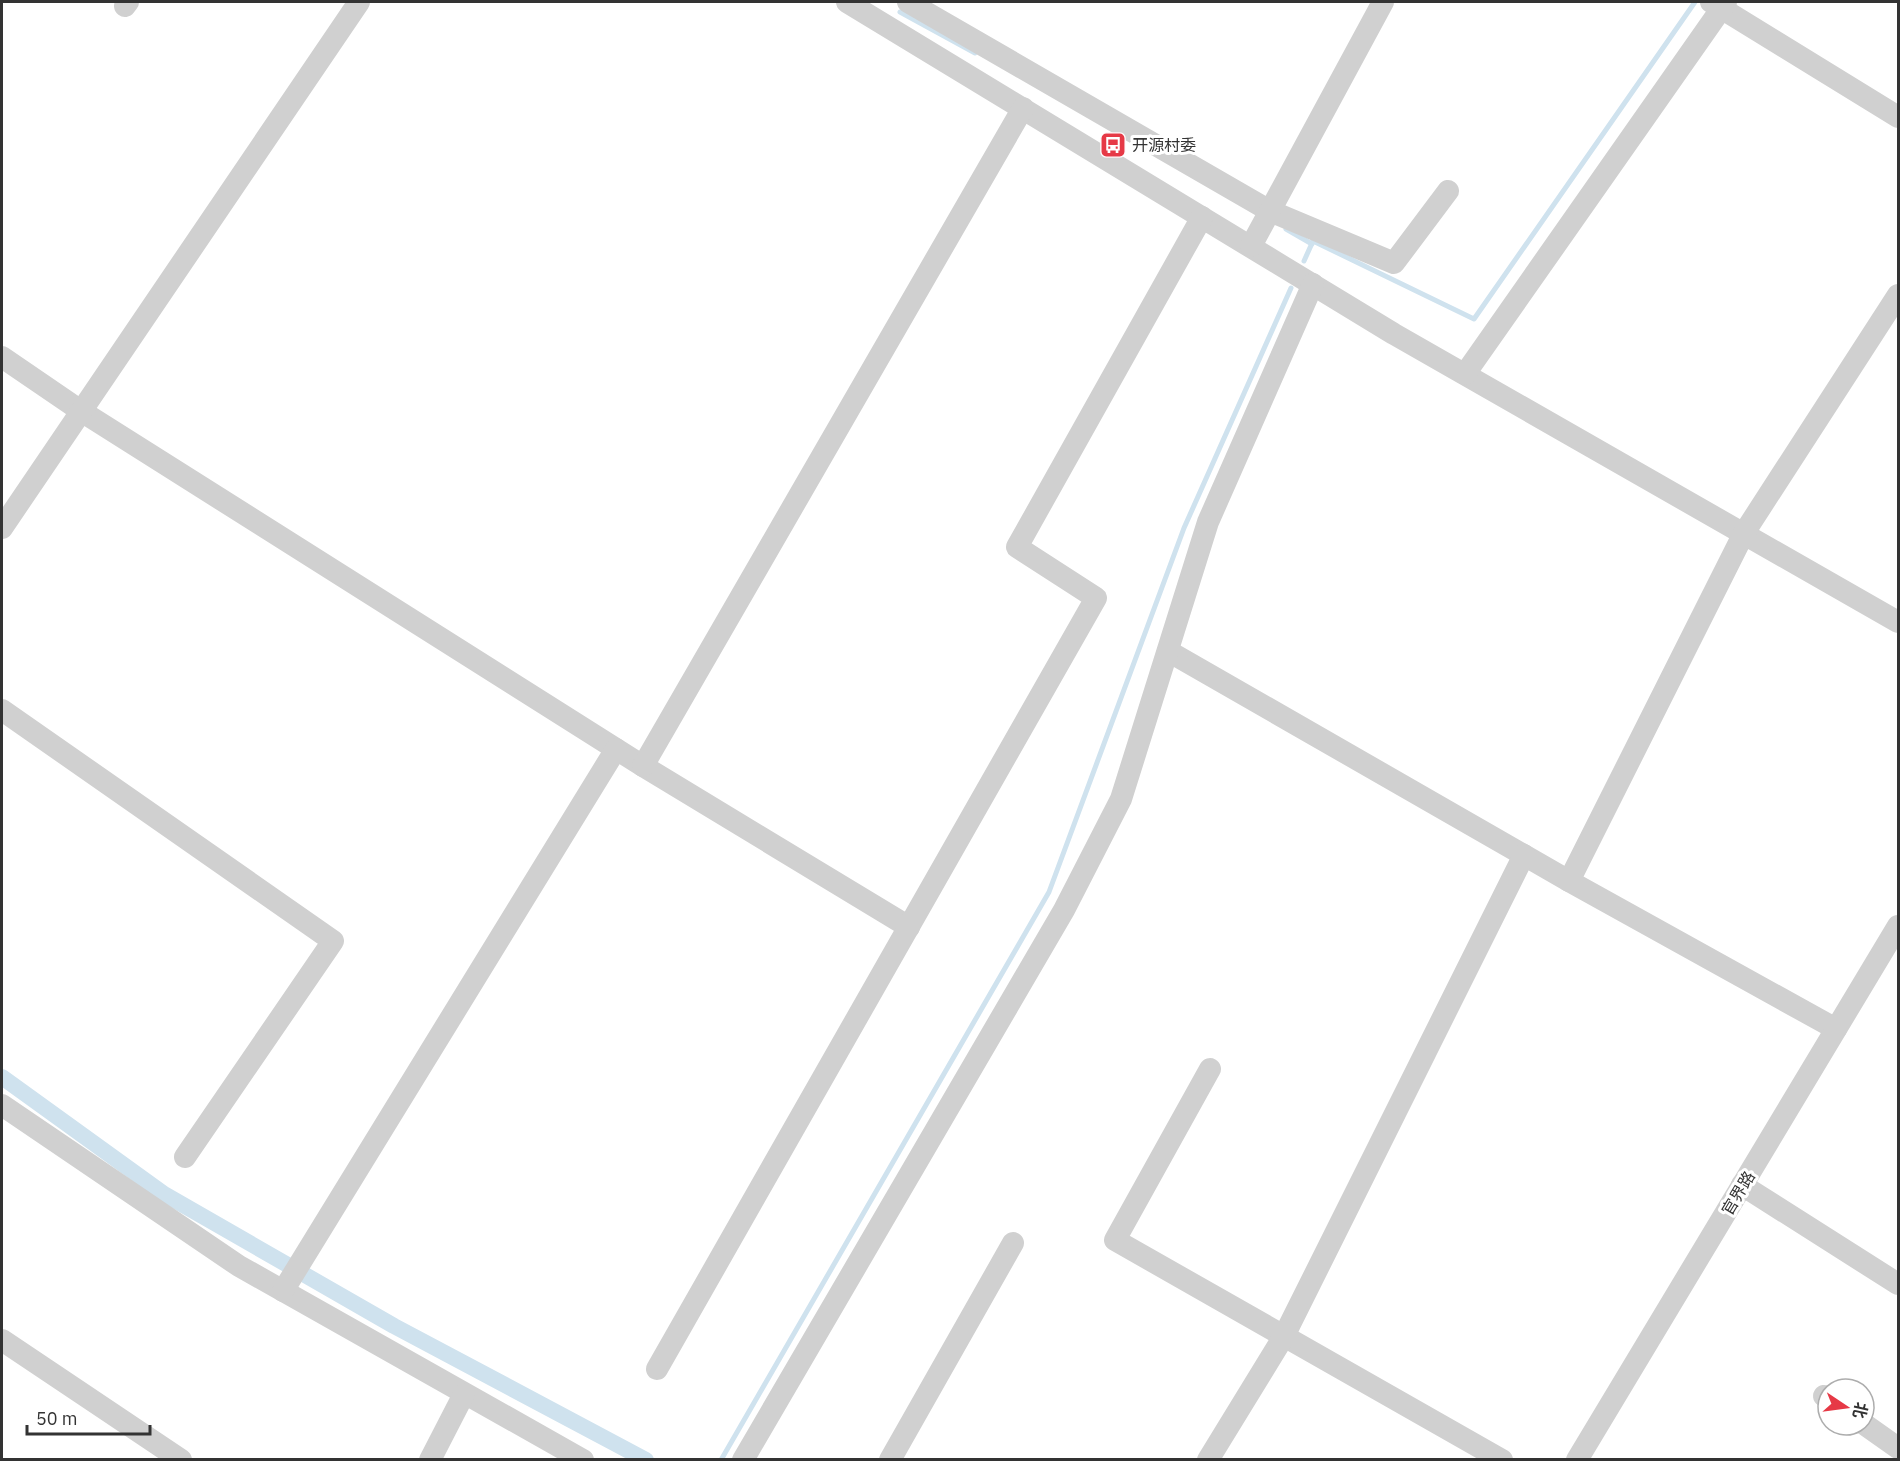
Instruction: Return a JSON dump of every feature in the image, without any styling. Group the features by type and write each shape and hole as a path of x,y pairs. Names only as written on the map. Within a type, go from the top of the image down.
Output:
{"street":[{"path":"2,528 359,2"},
{"path":"847,2 872,8 1023,108 1313,284 1465,374 1899,622"},
{"path":"908,2 1266,218 1394,263 1448,191"},
{"path":"1251,246 1383,2"},
{"path":"1465,374 1719,4 1899,117"},
{"path":"643,766 1023,108"},
{"path":"657,1369 1096,598 1017,547 1202,217"},
{"path":"743,1460 1064,910 1121,799 1208,522 1313,284"},
{"path":"1569,881 1744,533 1899,295"},
{"path":"2,357 81,411 643,766 909,927"},
{"path":"1168,651 1569,881 1836,1029"},
{"path":"2,710 333,941 185,1157"},
{"path":"283,1291 616,749"},
{"path":"1208,1460 1284,1336 1524,855"},
{"name":"官界路","path":"1577,1460 1899,926"},
{"path":"1210,1069 1115,1240 1502,1460"},
{"path":"2,1105 239,1266 583,1460"},
{"path":"1742,1185 1899,1284"},
{"path":"890,1460 1012,1243"},
{"path":"2,1340 182,1460"},
{"path":"430,1460 464,1394"},
{"path":"1876,1432 1899,1448"}],"waterway":[{"path":"1304,261 1313,241 1474,319 1695,2"},
{"path":"900,12 975,53"},
{"path":"1286,229 1312,244"},
{"path":"721,1460 1049,892 1184,528 1291,288"},
{"path":"2,1077 164,1194 394,1326 646,1460"}],"place":[{"name":"开源村委","path":"1113,145"}]}
